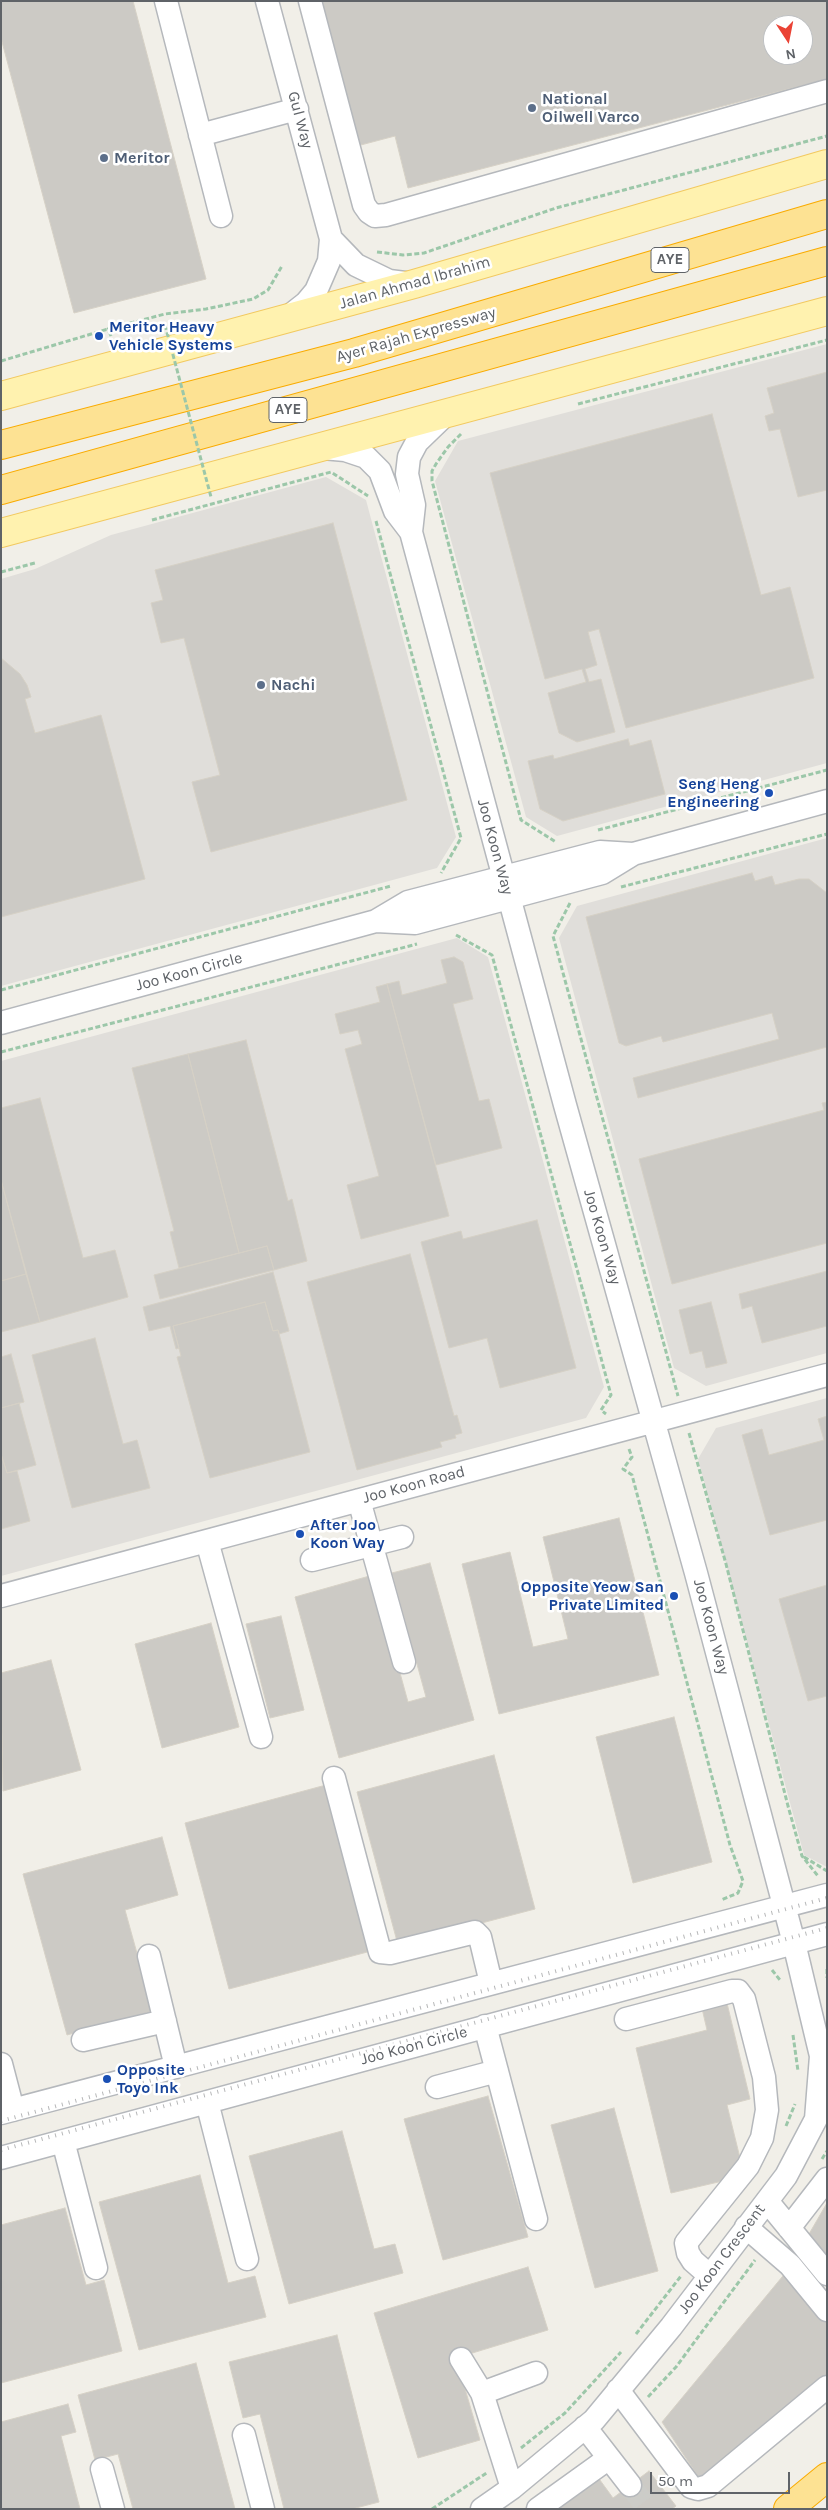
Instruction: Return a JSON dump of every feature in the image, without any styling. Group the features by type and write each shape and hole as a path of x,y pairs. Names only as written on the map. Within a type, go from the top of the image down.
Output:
{"highway":[{"name":"Ayer Rajah Expressway","path":"1,445 354,354 827,214"},
{"name":"AYE","path":"1,490 827,261"},
{"path":"647,312 827,275"},
{"path":"788,2509 827,2477"}],"main road":[{"name":"Jalan Ahmad Ibrahim","path":"1,396 414,284 827,164"},
{"path":"1,533 827,311"}],"street":[{"path":"166,1 221,216"},
{"name":"Gul Way","path":"267,1 331,239 329,261 316,291 306,303 286,319"},
{"path":"310,1 364,205 375,216 396,212 827,91"},
{"path":"200,135 297,109"},
{"name":"Gul Way","path":"331,239 356,265 389,281 414,284"},
{"name":"Joo Koon Way","path":"446,414 417,442 409,457 407,474 414,505 411,532 506,888 699,1582 794,1943"},
{"name":"Joo Koon Way","path":"317,448 345,450 366,457 380,470 395,511 411,532"},
{"name":"Joo Koon Circle","path":"1,1023 376,921 408,902 506,888 600,852 633,854 827,801"},
{"name":"Joo Koon Road","path":"1,1596 623,1428 827,1375"},
{"path":"359,1500 404,1662"},
{"path":"312,1560 402,1537"},
{"path":"207,1541 261,1737"},
{"path":"334,1778 380,1952 390,1954 474,1932 480,1937 492,1983"},
{"path":"1,2064 7,2111 784,1906 824,1887"},
{"name":"Joo Koon Circle","path":"1,2158 827,1934"},
{"name":"Joo Koon Crescent","path":"482,2509 512,2488 594,2420 710,2276 786,2176 816,2119 821,2056 794,1943"},
{"path":"149,1956 176,2066"},
{"path":"628,1988 631,2018 732,1991 738,1991 744,1999 764,2077 767,2110 762,2138 748,2166 686,2243 688,2253 693,2261 710,2276"},
{"path":"83,2040 165,2021"},
{"path":"485,2026 536,2219"},
{"path":"437,2087 497,2071"},
{"path":"206,2102 247,2259"},
{"path":"63,2141 96,2268"},
{"path":"789,2228 822,2173"},
{"path":"766,2201 827,2274"},
{"path":"746,2227 790,2265 827,2310"},
{"path":"461,2359 482,2393 512,2488"},
{"path":"482,2393 536,2373"},
{"path":"618,2390 691,2487 698,2489 708,2486 827,2387"},
{"path":"585,2428 630,2486"},
{"path":"244,2435 263,2509"},
{"path":"538,2509 609,2458"},
{"path":"102,2469 113,2509"}],"path":[{"path":"368,253 384,252 403,255 424,253 556,208 827,136"},
{"path":"1,361 165,314 206,310 253,299 268,290 282,266"},
{"path":"165,325 211,497"},
{"path":"108,329 111,336"},
{"path":"572,406 827,340"},
{"path":"468,433 458,435 448,447 432,471 432,481 522,820 556,842"},
{"path":"152,520 331,472 369,497"},
{"path":"374,516 461,838 440,873"},
{"path":"1,572 35,563"},
{"path":"573,898 553,936 726,1564 770,1741 802,1856 824,1887"},
{"path":"456,935 492,955 611,1395 601,1410 623,1428 632,1457 623,1469 632,1475 730,1845 744,1881"},
{"path":"802,1856 827,1871"},
{"path":"827,1969 827,1978"},
{"path":"822,2173 827,2152"},
{"path":"635,2412 676,2367 766,2244"}],"shaded area":[{"path":"827,344 827,763 557,836 526,817 435,481 458,441"},
{"path":"326,477 366,500 456,837 437,868 1,986 1,579 35,569 111,535"},
{"path":"827,838 827,1353 706,1386 674,1368 559,938 577,906"},
{"path":"457,938 488,957 604,1387 586,1418 1,1576 1,1061"},
{"path":"827,1398 827,1867 804,1855 698,1459 716,1428"}],"building":[{"name":"Meritor","path":"1,1 133,1 206,279 74,313 1,38"},
{"name":"National Oilwell Varco","path":"319,1 827,1 827,79 408,188 395,136 357,146"},
{"path":"827,372 827,490 798,497 780,429 769,431 765,416 774,413 767,388"},
{"path":"712,414 761,595 790,587 814,678 626,728 599,629 588,632 597,665 585,669 589,682 601,679 615,732 577,742 559,733 548,693 586,682 582,669 545,679 490,473"},
{"path":"333,523 407,800 211,852 192,782 220,775 184,638 161,643 151,603 163,600 155,570"},
{"path":"1,658 20,674 27,685 31,697 25,699 35,733 101,715 145,879 1,917"},
{"path":"628,739 630,746 651,740 665,794 563,821 540,809 528,761 553,755 554,759"},
{"path":"752,873 755,881 772,876 775,885 799,879 809,879 827,893 827,1047 638,1098 633,1078 779,1039 772,1013 663,1042 661,1036 626,1046 619,1043 586,917"},
{"path":"454,957 463,962 473,999 453,1004 479,1101 489,1099 502,1148 436,1165 387,984 399,981 402,995 447,983 441,960"},
{"path":"387,984 449,1216 361,1239 347,1185 379,1176 345,1049 362,1044 358,1030 340,1034 335,1014 380,1002 376,987"},
{"path":"246,1040 288,1201 292,1199 307,1261 274,1270 267,1246 239,1253 188,1054"},
{"path":"188,1054 239,1253 179,1268 170,1232 174,1231 132,1068"},
{"path":"40,1098 83,1258 115,1250 128,1297 40,1322 1,1180 1,1108"},
{"path":"827,1102 827,1243 672,1284 639,1159 824,1110 822,1103"},
{"path":"1,1180 26,1274 1,1281"},
{"path":"537,1220 576,1368 500,1388 487,1338 449,1348 421,1242 461,1231 463,1239"},
{"path":"267,1246 274,1270 160,1299 154,1275"},
{"path":"410,1254 454,1416 457,1415 462,1433 455,1435 456,1438 440,1442 442,1447 357,1470 307,1282"},
{"path":"827,1271 827,1326 762,1343 752,1306 742,1309 739,1294"},
{"path":"273,1272 289,1331 279,1334 278,1330 273,1331 265,1302 173,1326 179,1348 176,1349 170,1326 149,1331 143,1307"},
{"path":"26,1274 40,1322 1,1332 1,1281"},
{"path":"265,1302 273,1331 278,1330 310,1452 210,1478 177,1357 181,1356 173,1326"},
{"path":"711,1302 727,1363 706,1368 702,1351 690,1354 679,1310"},
{"path":"95,1338 123,1444 137,1440 150,1488 72,1508 32,1355"},
{"path":"11,1354 24,1402 1,1408 1,1357"},
{"path":"19,1403 36,1465 7,1473 1,1454 1,1408"},
{"path":"827,1416 827,1520 770,1535 742,1435 762,1429 769,1455 824,1440 818,1419"},
{"path":"1,1454 7,1473 17,1471 30,1521 1,1529"},
{"path":"619,1518 659,1675 499,1714 462,1564 510,1552 533,1647 568,1639 543,1537"},
{"path":"430,1563 474,1720 339,1758 295,1597 373,1575 408,1702 426,1697 392,1573"},
{"path":"827,1585 827,1696 808,1701 779,1599"},
{"path":"281,1616 304,1710 270,1718 246,1624"},
{"path":"211,1623 239,1727 162,1748 135,1644"},
{"path":"51,1660 81,1770 3,1791 1,1673"},
{"path":"674,1717 712,1862 633,1883 596,1737"},
{"path":"494,1755 535,1909 398,1945 357,1792"},
{"path":"326,1785 371,1951 229,1989 185,1823"},
{"path":"162,1837 178,1895 125,1910 153,2011 67,2035 23,1874"},
{"path":"726,1999 750,2099 727,2105 740,2158 727,2180 671,2193 636,2048 707,2030 701,2004"},
{"path":"488,2096 528,2237 443,2260 404,2119"},
{"path":"614,2108 658,2271 595,2288 551,2125"},
{"path":"342,2131 374,2249 395,2244 403,2273 289,2304 249,2156"},
{"path":"200,2175 228,2283 255,2276 266,2317 139,2350 99,2202"},
{"path":"827,2203 827,2258 809,2234"},
{"path":"65,2208 86,2285 104,2280 122,2351 1,2383 1,2225"},
{"path":"528,2267 548,2330 456,2358 480,2440 418,2458 374,2313"},
{"path":"787,2271 827,2323 827,2375 701,2481 662,2422"},
{"path":"337,2335 379,2502 352,2509 284,2509 260,2414 243,2418 229,2362"},
{"path":"196,2363 235,2509 133,2509 118,2454 95,2460 78,2395"},
{"path":"68,2404 76,2432 61,2436 80,2509 1,2509 1,2422"},
{"path":"649,2471 676,2506 672,2509 554,2509 597,2476 613,2498"}],"tunnel":[{"path":"630,2485 648,2509"}],"railway":[{"path":"1,2121 827,1898"},
{"path":"1,2150 827,1928"}],"place":[{"name":"National Oilwell Varco","path":"532,108"},
{"name":"Meritor","path":"104,158"},
{"name":"Meritor Heavy Vehicle Systems","path":"99,336"},
{"name":"Nachi","path":"261,685"},
{"name":"Seng Heng Engineering","path":"769,793"},
{"name":"After Joo Koon Way","path":"300,1534"},
{"name":"Opposite Yeow San Private Limited","path":"674,1596"},
{"name":"Opposite Toyo Ink","path":"107,2079"}]}
